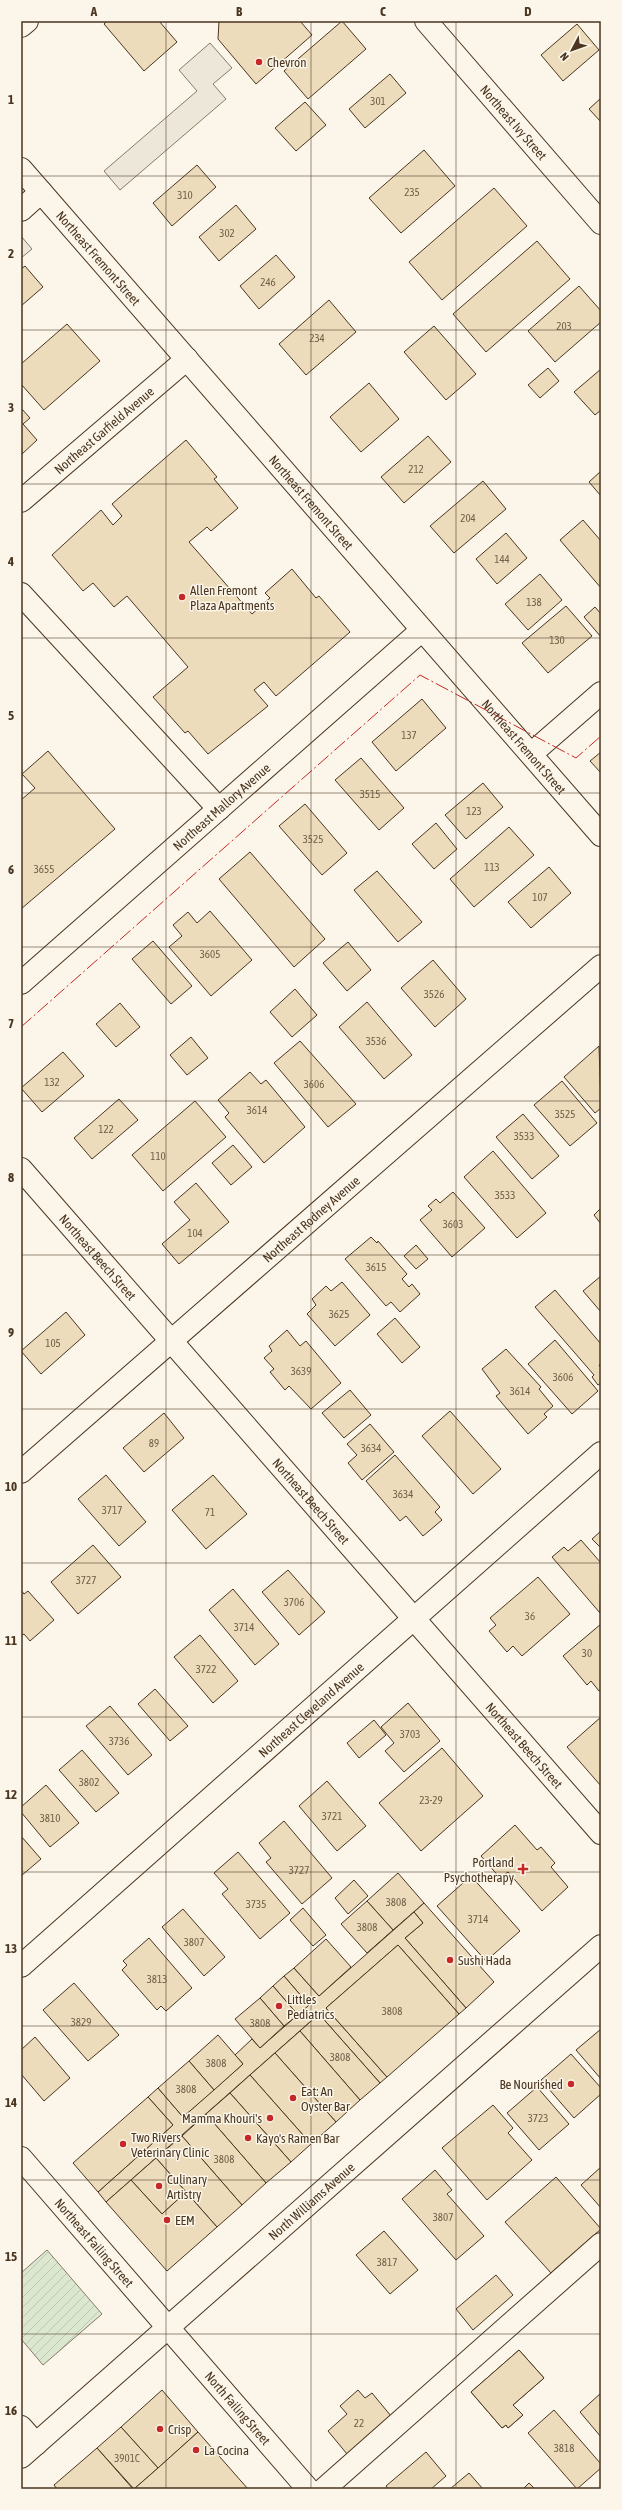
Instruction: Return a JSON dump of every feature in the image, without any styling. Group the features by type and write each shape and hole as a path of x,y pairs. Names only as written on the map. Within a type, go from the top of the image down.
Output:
{"street":[{"path":"21,26 27,21"},
{"name":"Northeast Ivy Street","path":"426,21 601,224"},
{"name":"Northeast Fremont Street","path":"21,169 601,835"},
{"path":"21,210 41,192"},
{"name":"Northeast Garfield Avenue","path":"21,501 187,359"},
{"path":"21,594 219,809"},
{"name":"Northeast Mallory Avenue","path":"21,983 422,630"},
{"path":"530,754 601,693"},
{"name":"Northeast Rodney Avenue","path":"21,1472 601,966"},
{"name":"Northeast Beech Street","path":"21,1169 601,1833"},
{"name":"Northeast Cleveland Avenue","path":"21,1966 601,1453"},
{"name":"North Williams Avenue","path":"28,2450 601,1946"},
{"name":"Northeast Failing Street","path":"21,2158 169,2326"},
{"path":"324,2489 601,2244"},
{"name":"North Failing Street","path":"169,2326 308,2489"},
{"path":"21,2427 28,2450"}],"green space":[{"path":"47,2250 102,2314 43,2365 21,2339 21,2273"}],"shaded area":[{"path":"210,43 232,68 213,84 226,99 120,190 104,171 197,91 179,70"},
{"path":"21,236 32,249 21,258"}],"building":[{"path":"107,21 159,21 177,42 144,71 104,24"},
{"name":"Chevron","path":"219,21 300,21 312,35 256,84 218,39"},
{"path":"342,21 366,49 308,99 284,71"},
{"path":"577,24 599,50 563,81 541,55"},
{"path":"390,74 406,93 365,128 349,109"},
{"path":"601,98 601,122 589,109"},
{"path":"305,102 326,125 296,151 275,128"},
{"path":"424,150 455,186 401,233 369,198"},
{"path":"197,165 216,187 172,226 153,203"},
{"path":"494,188 527,226 442,300 409,262"},
{"path":"236,205 256,229 219,261 199,237"},
{"path":"537,241 570,279 486,352 453,314"},
{"path":"276,255 295,277 259,309 240,286"},
{"path":"25,266 43,287 21,306 21,269"},
{"path":"579,286 601,311 601,322 555,362 528,331"},
{"path":"329,300 356,332 306,375 279,344"},
{"path":"67,324 100,361 44,410 21,384 21,364"},
{"path":"434,326 476,374 446,400 404,352"},
{"path":"548,368 559,381 540,398 528,385"},
{"path":"601,369 601,410 595,415 574,392"},
{"path":"369,383 399,419 361,452 330,417"},
{"path":"21,408 30,418 23,424 37,440 21,455"},
{"path":"428,436 451,462 404,503 381,477"},
{"name":"Allen Fremont Plaza Apartments","path":"186,440 217,477 214,479 238,508 211,531 207,527 189,542 252,614 270,598 265,593 292,569 316,598 319,596 350,632 276,696 264,682 254,690 268,706 208,754 188,731 185,733 153,697 188,667 127,596 114,607 93,583 83,591 52,555 101,510 113,525 122,516 112,504"},
{"path":"601,471 601,496 589,482"},
{"path":"483,481 506,509 454,553 430,526"},
{"path":"583,520 601,541 601,588 560,540"},
{"path":"506,533 527,558 497,584 476,559"},
{"path":"540,574 562,600 528,630 505,604"},
{"path":"566,606 592,636 548,673 522,643"},
{"path":"595,607 601,614 601,637 584,617"},
{"path":"422,699 446,728 396,771 372,742"},
{"path":"48,751 115,829 21,909 21,800 35,788 22,774"},
{"path":"601,752 601,773 590,761"},
{"path":"361,758 404,808 379,830 335,780"},
{"path":"483,783 503,807 466,839 445,815"},
{"path":"305,804 347,853 322,875 279,826"},
{"path":"436,823 457,849 434,869 412,844"},
{"path":"509,827 534,855 474,907 450,879"},
{"path":"250,852 325,939 294,967 219,879"},
{"path":"549,867 571,893 531,928 508,902"},
{"path":"377,871 422,922 398,942 354,890"},
{"path":"210,911 252,960 211,996 169,947 182,936 173,925 188,912 197,923"},
{"path":"153,941 192,986 171,1004 132,959"},
{"path":"348,942 371,970 347,991 323,963"},
{"path":"433,960 466,999 435,1027 401,988"},
{"path":"295,989 317,1015 292,1037 270,1012"},
{"path":"367,1002 412,1055 384,1079 339,1027"},
{"path":"120,1003 140,1027 116,1047 96,1024"},
{"path":"191,1037 208,1058 187,1075 170,1055"},
{"path":"300,1041 356,1104 328,1127 274,1063"},
{"path":"599,1046 601,1108 595,1113 564,1077"},
{"path":"63,1052 84,1076 42,1112 21,1088"},
{"path":"250,1072 261,1084 266,1080 305,1127 264,1163 225,1117 229,1113 218,1100"},
{"path":"562,1081 597,1123 570,1146 534,1105"},
{"path":"119,1099 138,1120 92,1159 74,1138"},
{"path":"195,1101 226,1137 163,1191 132,1155"},
{"path":"523,1114 559,1156 532,1179 496,1137"},
{"path":"233,1145 252,1167 231,1185 212,1163"},
{"path":"493,1151 546,1213 517,1238 464,1177"},
{"path":"196,1183 229,1222 179,1264 162,1244 190,1220 174,1202"},
{"path":"453,1192 485,1228 452,1257 420,1220 432,1210 428,1206 436,1199 440,1203"},
{"path":"601,1208 601,1224 594,1215"},
{"path":"371,1237 377,1243 378,1241 407,1274 402,1279 409,1287 412,1284 420,1294 400,1312 391,1302 386,1306 345,1259"},
{"path":"416,1245 428,1259 416,1269 404,1256"},
{"path":"601,1276 601,1312 583,1291"},
{"path":"342,1282 370,1315 335,1346 307,1314 316,1305 312,1299 326,1286 331,1291"},
{"path":"555,1290 601,1344 601,1363 599,1365 601,1368 601,1383 598,1385 592,1377 594,1375 535,1307"},
{"path":"66,1312 85,1335 41,1374 21,1351"},
{"path":"395,1318 420,1347 402,1363 377,1334"},
{"path":"287,1330 300,1346 306,1341 341,1383 311,1409 289,1386 285,1390 270,1372 274,1369 264,1358 272,1351 269,1346"},
{"path":"555,1340 598,1391 572,1414 528,1364"},
{"path":"506,1349 541,1387 539,1389 553,1406 544,1414 547,1417 528,1434 496,1396 500,1393 482,1369"},
{"path":"350,1390 371,1415 344,1438 322,1413"},
{"path":"450,1411 501,1469 473,1494 422,1436"},
{"path":"164,1413 184,1438 144,1472 123,1448"},
{"path":"370,1424 394,1452 362,1480 348,1463 357,1455 347,1444"},
{"path":"395,1455 440,1507 435,1512 442,1520 423,1536 406,1516 400,1521 366,1481"},
{"path":"106,1475 146,1522 119,1546 78,1499"},
{"path":"213,1475 247,1514 206,1549 172,1510"},
{"path":"601,1531 601,1548 592,1539"},
{"path":"581,1540 601,1563 600,1613 552,1557 564,1547 568,1551"},
{"path":"93,1545 121,1577 78,1614 51,1582"},
{"path":"288,1570 325,1612 299,1635 262,1592"},
{"path":"538,1577 570,1614 522,1656 513,1646 507,1652 489,1631 496,1625 490,1618"},
{"path":"233,1589 279,1644 255,1665 209,1610"},
{"path":"21,1590 24,1594 28,1591 54,1620 30,1641 24,1634 21,1636"},
{"path":"601,1624 601,1690 599,1691 591,1681 587,1685 563,1656"},
{"path":"200,1635 238,1681 213,1703 174,1657"},
{"path":"155,1689 188,1726 170,1741 138,1704"},
{"path":"408,1703 440,1741 404,1772 385,1751 394,1743 381,1727"},
{"path":"110,1706 152,1755 128,1775 86,1726"},
{"path":"601,1717 601,1786 567,1747"},
{"path":"374,1720 386,1735 359,1758 347,1743"},
{"path":"442,1748 483,1796 421,1851 379,1803"},
{"path":"82,1750 119,1793 96,1812 59,1770"},
{"path":"327,1781 366,1826 337,1851 299,1806"},
{"path":"46,1785 79,1823 50,1847 21,1812 21,1807"},
{"path":"284,1821 332,1878 302,1904 266,1862 271,1858 259,1843"},
{"name":"Portland Psychotherapy","path":"515,1825 537,1850 541,1847 555,1863 551,1867 568,1887 542,1911 508,1872 500,1878 481,1856"},
{"path":"21,1836 41,1859 21,1876"},
{"path":"238,1852 290,1913 260,1939 222,1894 228,1889 214,1873"},
{"path":"398,1873 424,1903 393,1930 367,1901"},
{"path":"471,1876 520,1931 486,1961 437,1906"},
{"path":"354,1880 368,1896 348,1914 335,1898"},
{"path":"367,1901 393,1930 367,1953 341,1924"},
{"name":"Sushi Hada","path":"424,1903 494,1982 466,2008 405,1938 423,1923 414,1912"},
{"path":"303,1908 326,1935 313,1946 290,1920"},
{"path":"183,1909 225,1957 204,1976 162,1927"},
{"path":"414,1912 423,1923 405,1938 466,2008 459,2014 398,1945 326,2008 387,2077 380,2083 319,2014 106,2202 98,2192 173,2125 148,2097 158,2088 183,2117 243,2064 235,2055 252,2039 260,2048 309,2005 284,1976 294,1968 319,1996"},
{"path":"149,1938 192,1988 166,2011 161,2006 157,2010 122,1970 127,1965 123,1961"},
{"path":"326,1939 351,1967 319,1996 294,1968"},
{"path":"398,1945 459,2014 387,2077 326,2008"},
{"path":"284,1976 309,2005 298,2015 273,1986"},
{"path":"74,1983 119,2035 88,2061 43,2010"},
{"name":"Littles Pediatrics","path":"273,1986 298,2015 284,2026 260,1998"},
{"path":"260,1998 284,2026 260,2048 235,2019"},
{"path":"319,2014 380,2083 360,2100 300,2031"},
{"path":"601,2029 601,2079 576,2050"},
{"path":"300,2031 360,2100 336,2122 275,2053"},
{"path":"218,2035 243,2064 214,2090 189,2061"},
{"path":"35,2037 70,2078 44,2101 21,2074 21,2050"},
{"name":"Eat: An Oyster Bar","path":"275,2053 336,2122 311,2144 250,2075"},
{"name":"Be Nourished","path":"571,2054 601,2088 601,2094 574,2118 541,2080"},
{"path":"189,2061 214,2090 183,2117 158,2088"},
{"name":"Mamma Khouri's","path":"250,2075 311,2144 291,2162 230,2093"},
{"path":"537,2087 569,2124 539,2150 507,2113"},
{"name":"Kayo's Ramen Bar","path":"230,2093 291,2162 266,2183 206,2114"},
{"name":"Two Rivers Veterinary Clinic","path":"148,2097 173,2125 98,2192 73,2163"},
{"path":"493,2105 513,2128 508,2133 532,2160 487,2200 442,2148"},
{"path":"206,2114 266,2183 242,2205 182,2136"},
{"path":"182,2136 242,2205 217,2227 156,2158"},
{"name":"Culinary Artistry","path":"156,2158 186,2192 162,2214 131,2180"},
{"path":"601,2167 601,2208 581,2185"},
{"path":"435,2170 452,2190 447,2194 484,2236 456,2260 402,2199"},
{"path":"556,2177 601,2229 551,2273 505,2222"},
{"name":"EEM","path":"131,2180 162,2214 186,2192 217,2227 167,2271 106,2202"},
{"path":"384,2231 418,2270 390,2294 356,2255"},
{"path":"496,2275 513,2295 473,2330 456,2309"},
{"path":"519,2350 544,2378 513,2405 523,2415 508,2428 506,2425 502,2428 471,2392"},
{"path":"519,2350 544,2378 513,2405 523,2415 508,2428 506,2425 502,2428 471,2392"},
{"name":"Crisp","path":"162,2390 198,2432 158,2468 121,2427"},
{"path":"358,2390 365,2398 372,2393 391,2416 347,2454 328,2431 347,2414 340,2406"},
{"path":"601,2393 601,2437 580,2412"},
{"path":"554,2410 601,2464 601,2468 577,2489 528,2433"},
{"path":"121,2427 158,2468 134,2489 97,2448"},
{"name":"La Cocina","path":"198,2432 248,2489 134,2489 158,2468"},
{"path":"97,2448 133,2489 57,2489 54,2485"},
{"path":"426,2452 446,2476 431,2489 388,2489 386,2486"},
{"path":"469,2473 483,2489 450,2489"},
{"path":"529,2483 535,2489 523,2489"}],"power":[{"path":"21,1027 420,675 576,758 601,736"}],"place":[{"name":"Chevron","path":"259,62"},
{"name":"Allen Fremont Plaza Apartments","path":"182,597"},
{"name":"Portland Psychotherapy","path":"523,1869"},
{"name":"Sushi Hada","path":"450,1960"},
{"name":"Littles Pediatrics","path":"279,2006"},
{"name":"Be Nourished","path":"571,2084"},
{"name":"Eat: An Oyster Bar","path":"293,2098"},
{"name":"Mamma Khouri's","path":"270,2118"},
{"name":"Kayo's Ramen Bar","path":"248,2138"},
{"name":"Two Rivers Veterinary Clinic","path":"123,2144"},
{"name":"Culinary Artistry","path":"159,2186"},
{"name":"EEM","path":"167,2220"},
{"name":"Crisp","path":"160,2429"},
{"name":"La Cocina","path":"196,2450"}]}
